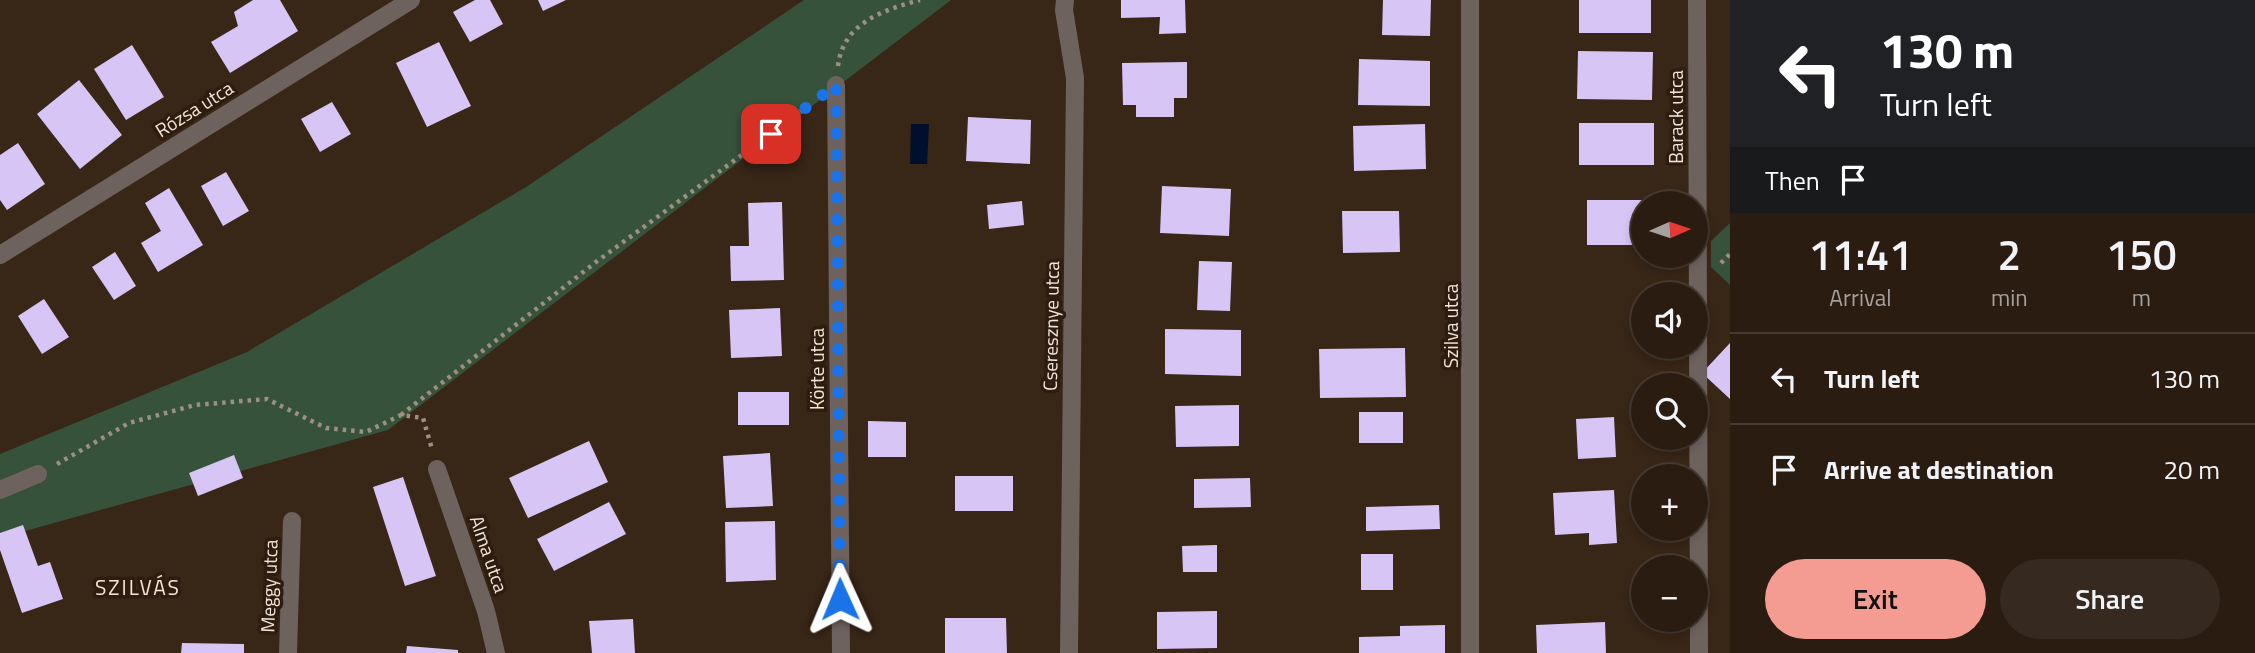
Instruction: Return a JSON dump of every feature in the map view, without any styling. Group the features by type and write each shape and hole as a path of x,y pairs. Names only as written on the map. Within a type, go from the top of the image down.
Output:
{"street":[{"name":"Rózsa utca","path":"0,255 382,7 411,0"},
{"name":"Cseresznye utca","path":"1065,0 1064,10 1075,78 1069,653"},
{"name":"Szilva utca","path":"1470,0 1470,653"},
{"name":"Barack utca","path":"1697,0 1699,653"},
{"name":"Körte utca","path":"836,85 841,653"},
{"name":"Alma utca","path":"438,469 486,611 496,653"},
{"path":"0,490 38,474"},
{"name":"Meggy utca","path":"288,653 292,521"}],"path":[{"path":"38,474 101,442 130,423 195,405 267,399 326,428 366,432 401,415 596,262 836,85 840,51 854,29 886,8 920,0"},
{"path":"401,415 423,418 438,469"}],"green space":[{"path":"804,0 951,0 388,430 0,538 0,454 247,352 526,187"},
{"path":"1730,223 1730,285 1711,267 1711,241"}],"water":[{"path":"911,124 929,124 927,164 910,164"}],"building":[{"path":"253,0 280,0 298,31 230,73 211,42 238,26 234,12"},
{"path":"475,0 490,0 503,24 470,42 453,12"},
{"path":"538,0 566,0 543,11"},
{"path":"1121,0 1185,0 1186,33 1159,34 1160,17 1121,18"},
{"path":"1383,0 1431,0 1430,36 1382,35"},
{"path":"1579,0 1651,0 1651,33 1579,33"},
{"path":"439,42 471,106 427,127 396,63"},
{"path":"132,45 164,97 126,120 94,69"},
{"path":"1578,51 1653,52 1652,100 1577,99"},
{"path":"1359,59 1430,61 1430,106 1358,105"},
{"path":"1187,62 1187,98 1174,98 1174,117 1136,117 1136,105 1123,105 1122,63"},
{"path":"79,80 122,135 80,169 37,114"},
{"path":"332,102 351,134 320,152 301,119"},
{"path":"968,117 1031,120 1030,164 966,161"},
{"path":"1579,123 1654,123 1654,165 1579,165"},
{"path":"1425,124 1426,169 1354,171 1353,126"},
{"path":"18,143 45,184 7,210 0,200 0,155"},
{"path":"226,172 249,211 223,226 201,186"},
{"path":"1162,186 1231,189 1229,236 1160,233"},
{"path":"169,188 203,245 158,272 141,243 161,231 145,203"},
{"path":"1587,200 1631,200 1631,245 1587,245"},
{"path":"1022,201 1024,225 989,229 987,205"},
{"path":"782,202 784,280 731,281 730,246 749,246 748,203"},
{"path":"1342,211 1399,211 1400,252 1343,253"},
{"path":"115,252 136,286 114,300 92,267"},
{"path":"1199,261 1232,262 1230,311 1197,310"},
{"path":"44,299 69,337 42,354 18,316"},
{"path":"780,308 782,356 731,358 729,310"},
{"path":"1165,329 1241,330 1241,376 1165,374"},
{"path":"1730,343 1730,399 1708,379 1708,373 1702,373"},
{"path":"1405,348 1406,397 1320,398 1319,349"},
{"path":"738,392 789,392 789,425 738,425"},
{"path":"1239,405 1239,446 1176,447 1175,406"},
{"path":"1359,412 1403,412 1403,443 1359,443"},
{"path":"1614,417 1616,457 1578,459 1576,419"},
{"path":"868,421 906,422 906,457 868,457"},
{"path":"589,441 608,482 528,518 509,478"},
{"path":"770,453 773,506 726,508 723,456"},
{"path":"234,455 243,478 198,496 189,473"},
{"path":"955,476 1013,476 1013,511 955,511"},
{"path":"403,477 436,576 405,586 373,487"},
{"path":"1250,478 1251,507 1194,508 1194,479"},
{"path":"1614,490 1617,543 1589,545 1589,533 1555,535 1553,493"},
{"path":"609,502 626,534 554,571 537,539"},
{"path":"1439,505 1440,529 1366,531 1366,507"},
{"path":"775,521 776,580 726,582 725,522"},
{"path":"23,525 38,566 50,562 63,599 22,613 0,550 0,533"},
{"path":"1217,545 1217,572 1183,572 1182,546"},
{"path":"1361,554 1393,554 1393,590 1361,590"},
{"path":"1217,611 1217,648 1157,649 1157,612"},
{"path":"945,618 1006,618 1007,653 945,653"},
{"path":"633,619 635,653 592,653 589,621"},
{"path":"1605,622 1606,653 1537,653 1536,625"},
{"path":"1445,625 1445,653 1359,653 1359,637 1400,636 1400,626"},
{"path":"182,643 244,644 244,653 181,653"},
{"path":"407,646 458,650 458,653 406,653"}],"district":[{"name":"SZILVÁS","path":"138,588"}],"route":[{"path":"771,134 836,85 840,599"}]}
